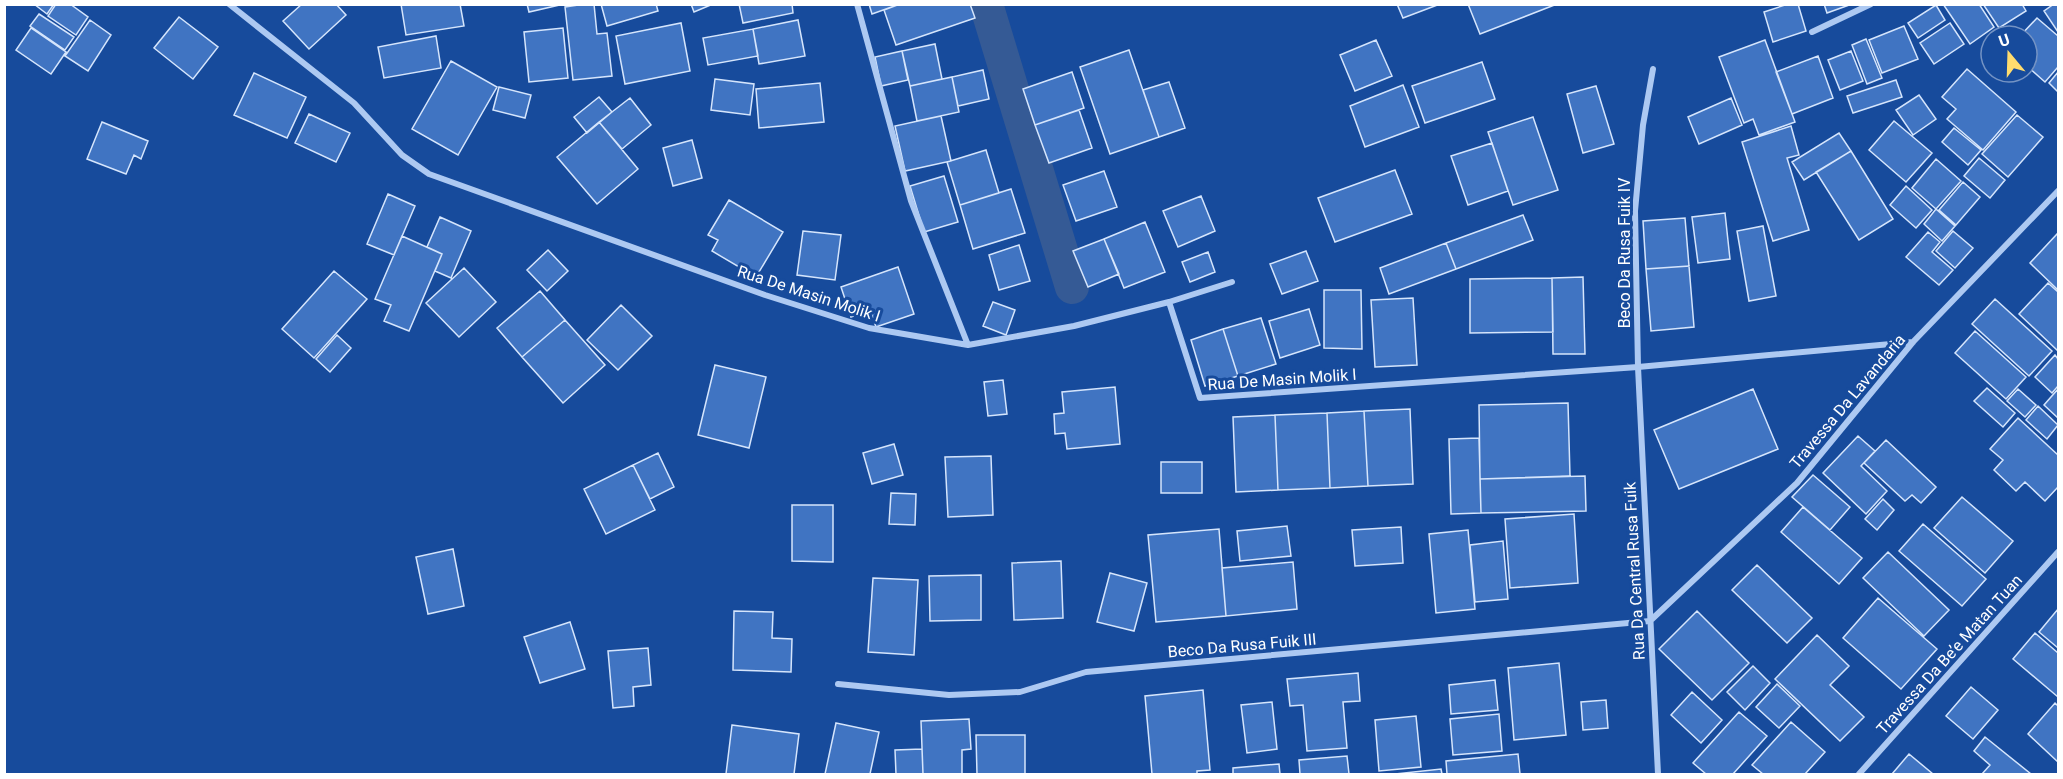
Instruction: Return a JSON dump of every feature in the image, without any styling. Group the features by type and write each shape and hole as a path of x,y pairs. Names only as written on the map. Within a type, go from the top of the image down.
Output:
{"street":[{"name":"Rua De Masin Molik I","path":"229,4 354,103 402,155 429,174 765,295 869,328 968,345 1074,326 1168,302 1200,398 1638,367"},
{"path":"857,4 911,201 968,345"},
{"path":"1812,32 1871,4"},
{"name":"Beco Da Rusa Fuik IV","path":"1638,367 1635,211 1643,125 1653,69"},
{"name":"Travessa Da Lavandaria","path":"1650,621 1797,483 1913,342 2058,191"},
{"path":"1168,302 1232,282"},
{"path":"1638,367 1913,342"},
{"name":"Rua Da Central Rusa Fuik","path":"1638,367 1658,774"},
{"name":"Travessa Da Be’e Matan Tuan","path":"1859,774 2058,552"},
{"name":"Beco Da Rusa Fuik III","path":"838,684 949,695 1020,692 1086,672 1650,621"}],"building":[{"path":"34,4 54,4 47,14"},
{"path":"56,4 70,4 88,17 76,35 48,16"},
{"path":"302,4 336,4 346,15 309,49 283,21"},
{"path":"401,4 460,4 464,26 406,35"},
{"path":"527,4 564,4 529,12"},
{"path":"594,4 597,34 607,33 612,76 573,80 565,7"},
{"path":"601,4 656,4 658,11 607,26"},
{"path":"691,4 713,4 694,12"},
{"path":"739,4 792,4 793,13 743,23"},
{"path":"869,4 900,4 872,14"},
{"path":"900,4 970,4 975,18 896,45 884,10"},
{"path":"1397,4 1440,4 1403,18"},
{"path":"1468,4 1557,4 1480,34"},
{"path":"1788,4 1798,4 1806,31 1773,42 1764,12"},
{"path":"1824,4 1852,4 1827,13"},
{"path":"1943,4 1979,4 1992,24 1979,24 1979,38 1970,44"},
{"path":"1983,4 2022,4 2026,11 2005,24 1996,24"},
{"path":"2058,4 2058,32 2044,11"},
{"path":"1936,5 1945,20 1918,38 1908,23"},
{"path":"39,14 74,37 65,50 30,26"},
{"path":"179,17 218,47 193,79 154,48"},
{"path":"2037,18 2058,36 2058,67 2045,82 2039,77 2039,24 2031,24"},
{"path":"90,20 111,35 88,71 65,56"},
{"path":"798,20 805,56 759,64 753,29"},
{"path":"681,23 690,71 625,84 616,36"},
{"path":"1950,23 1964,44 1934,64 1920,43"},
{"path":"1904,26 1918,59 1882,73 1869,40"},
{"path":"31,28 66,52 51,74 16,50"},
{"path":"563,28 568,78 529,82 524,32"},
{"path":"753,29 758,56 708,65 703,38"},
{"path":"436,36 441,68 384,78 378,47"},
{"path":"1866,39 1882,78 1867,84 1852,45"},
{"path":"1376,40 1392,76 1355,91 1340,55"},
{"path":"1765,40 1795,122 1759,135 1753,119 1744,123 1719,57"},
{"path":"935,44 942,79 910,86 902,51"},
{"path":"1129,50 1159,137 1110,154 1080,67"},
{"path":"902,51 908,80 881,86 875,57"},
{"path":"1851,51 1863,81 1840,90 1828,60"},
{"path":"1818,56 1833,98 1792,114 1776,72"},
{"path":"451,61 497,87 458,155 412,129"},
{"path":"1482,62 1495,99 1425,123 1412,86"},
{"path":"1967,69 1979,80 1979,84 1984,84 2016,112 1983,150 1947,119 1956,109 1942,97"},
{"path":"983,70 989,99 958,106 952,77"},
{"path":"1072,72 1084,108 1035,125 1023,89"},
{"path":"2058,72 2058,92 2049,83"},
{"path":"254,73 306,97 287,138 234,115"},
{"path":"952,77 959,112 917,121 910,86"},
{"path":"715,79 754,84 750,115 711,110"},
{"path":"1896,80 1902,97 1853,113 1847,96"},
{"path":"1169,82 1185,128 1159,137 1143,90"},
{"path":"820,83 824,122 759,128 756,89"},
{"path":"1403,85 1419,127 1365,147 1350,106"},
{"path":"1596,86 1614,144 1583,153 1567,94"},
{"path":"499,87 531,95 525,118 493,110"},
{"path":"1919,95 1936,119 1913,135 1896,110"},
{"path":"599,97 612,112 587,133 574,117"},
{"path":"630,98 651,125 622,149 599,122"},
{"path":"1731,98 1742,125 1699,144 1688,117"},
{"path":"1079,110 1092,148 1049,163 1035,125"},
{"path":"309,114 350,133 336,162 295,143"},
{"path":"2017,115 2043,137 2008,177 1982,154"},
{"path":"941,116 951,161 905,171 895,126"},
{"path":"1533,117 1558,190 1513,205 1488,132"},
{"path":"1894,121 1932,153 1906,182 1869,150"},
{"path":"102,122 148,141 141,159 134,155 126,174 87,159"},
{"path":"599,122 638,169 597,204 557,157"},
{"path":"1791,126 1799,155 1787,158 1809,230 1773,241 1742,142"},
{"path":"1954,128 1981,150 1968,165 1942,142"},
{"path":"1839,133 1851,151 1804,180 1792,162"},
{"path":"692,140 702,178 673,186 663,148"},
{"path":"1492,143 1508,191 1468,205 1451,156"},
{"path":"986,150 999,193 960,205 947,162"},
{"path":"1851,151 1893,219 1859,240 1816,172"},
{"path":"1979,158 2005,180 1990,198 1964,176"},
{"path":"1936,159 1961,181 1936,209 1912,188"},
{"path":"1395,170 1412,214 1335,242 1318,198"},
{"path":"1104,171 1117,207 1076,221 1063,185"},
{"path":"944,176 958,222 924,232 910,186"},
{"path":"1963,182 1980,197 1956,225 1939,210"},
{"path":"1906,186 1932,210 1916,228 1890,205"},
{"path":"1011,189 1025,233 973,249 960,205"},
{"path":"388,194 415,206 394,255 367,244"},
{"path":"1201,196 1215,231 1178,247 1163,211"},
{"path":"729,200 783,232 756,277 712,251 718,240 708,235"},
{"path":"1936,209 1955,226 1942,241 1924,224"},
{"path":"1725,213 1730,259 1698,263 1692,217"},
{"path":"1523,215 1533,240 1456,269 1446,243"},
{"path":"440,217 471,231 451,278 435,271 442,254 427,247"},
{"path":"1685,218 1689,266 1646,269 1643,221"},
{"path":"1145,222 1165,272 1124,288 1104,239"},
{"path":"1763,226 1776,296 1749,301 1737,231"},
{"path":"803,231 841,235 835,280 797,275"},
{"path":"1953,231 1973,248 1955,268 1936,251"},
{"path":"1928,232 1940,242 1932,252 1953,270 1939,285 1906,257"},
{"path":"2058,233 2058,290 2030,263"},
{"path":"402,236 442,254 409,331 384,321 391,305 375,299"},
{"path":"1104,239 1119,274 1088,287 1073,251"},
{"path":"1446,243 1456,269 1389,294 1380,268"},
{"path":"1019,245 1030,281 999,290 989,255"},
{"path":"548,250 568,271 547,291 527,270"},
{"path":"1306,251 1318,281 1282,294 1270,264"},
{"path":"1208,252 1215,272 1190,282 1182,262"},
{"path":"1689,266 1694,327 1651,331 1646,269"},
{"path":"898,267 914,314 876,327 870,310 851,317 841,287"},
{"path":"464,268 496,302 459,337 426,303"},
{"path":"334,271 367,299 314,358 282,329"},
{"path":"1583,277 1585,354 1553,354 1552,278"},
{"path":"1552,278 1553,332 1470,333 1470,279"},
{"path":"2048,283 2058,292 2058,351 2019,314"},
{"path":"1324,290 1361,290 1362,349 1324,348"},
{"path":"540,291 565,320 522,357 497,328"},
{"path":"1413,298 1417,365 1375,367 1371,300"},
{"path":"1995,299 2052,351 2029,376 1972,324"},
{"path":"993,302 1015,310 1006,335 983,326"},
{"path":"621,305 652,336 618,370 587,340"},
{"path":"1309,309 1320,345 1280,358 1269,321"},
{"path":"1261,318 1276,364 1238,376 1223,329"},
{"path":"565,320 605,365 563,403 522,357"},
{"path":"1223,329 1238,376 1205,386 1191,340"},
{"path":"1975,331 2026,377 2006,399 1955,353"},
{"path":"337,335 351,348 330,372 316,359"},
{"path":"2055,355 2058,359 2058,386 2052,393 2035,377"},
{"path":"715,365 766,377 749,448 698,435"},
{"path":"1003,380 1007,414 988,416 984,382"},
{"path":"1115,387 1120,444 1067,449 1065,433 1055,434 1054,414 1064,413 1062,392"},
{"path":"1987,388 2015,413 2003,427 1974,401"},
{"path":"1753,389 1778,449 1679,489 1654,430"},
{"path":"2018,389 2036,405 2025,417 2007,401"},
{"path":"2058,389 2058,418 2044,405"},
{"path":"1568,403 1570,476 1480,479 1479,405"},
{"path":"2038,406 2058,425 2047,439 2026,420"},
{"path":"1410,409 1413,484 1368,486 1364,411"},
{"path":"1364,411 1368,486 1330,488 1327,413"},
{"path":"1327,413 1330,488 1278,490 1275,415"},
{"path":"1275,415 1278,490 1236,492 1233,417"},
{"path":"2018,418 2058,455 2058,487 2045,501 2025,482 2016,491 1994,470 2003,460 1990,449"},
{"path":"1858,436 1875,451 1861,466 1887,491 1866,514 1823,473"},
{"path":"1479,438 1481,513 1451,514 1449,439"},
{"path":"1886,440 1936,487 1921,503 1912,495 1905,501 1864,463"},
{"path":"894,444 903,475 872,484 863,453"},
{"path":"658,453 674,487 650,499 633,465"},
{"path":"991,456 993,515 948,517 945,457"},
{"path":"1161,462 1202,462 1202,493 1161,493"},
{"path":"633,465 655,510 606,534 584,489"},
{"path":"1813,475 1850,507 1830,530 1792,497"},
{"path":"1585,476 1586,511 1481,513 1480,479"},
{"path":"891,493 916,494 915,525 889,524"},
{"path":"1962,497 2013,541 1985,573 1934,528"},
{"path":"1883,499 1894,510 1877,530 1865,519"},
{"path":"792,505 833,505 833,562 792,561"},
{"path":"1803,507 1862,558 1839,584 1781,532"},
{"path":"1574,514 1578,583 1510,588 1505,519"},
{"path":"1923,524 1986,579 1962,606 1899,551"},
{"path":"1287,526 1291,556 1240,561 1237,531"},
{"path":"1401,527 1403,563 1355,566 1352,530"},
{"path":"1219,529 1226,616 1156,622 1148,535"},
{"path":"1468,530 1475,609 1436,613 1429,534"},
{"path":"1503,541 1508,599 1475,602 1470,545"},
{"path":"453,549 464,606 428,614 416,557"},
{"path":"1888,552 1949,610 1924,636 1863,578"},
{"path":"1061,561 1063,618 1014,620 1012,563"},
{"path":"1293,562 1297,609 1226,616 1222,568"},
{"path":"1757,565 1812,618 1787,643 1732,590"},
{"path":"1110,573 1147,583 1134,631 1097,622"},
{"path":"981,575 981,620 930,621 929,576"},
{"path":"873,578 918,580 914,655 868,652"},
{"path":"1878,598 1937,649 1901,689 1843,638"},
{"path":"2058,609 2058,648 2039,632"},
{"path":"734,611 773,612 772,638 792,639 791,672 733,670"},
{"path":"1697,611 1749,663 1712,700 1659,649"},
{"path":"570,622 585,669 540,683 524,637"},
{"path":"2035,633 2058,653 2058,697 2013,659"},
{"path":"1817,635 1849,666 1830,685 1864,717 1840,741 1775,679"},
{"path":"648,648 651,685 633,687 634,706 613,708 608,651"},
{"path":"1559,663 1566,735 1514,740 1508,668"},
{"path":"1753,666 1770,683 1745,710 1727,692"},
{"path":"1358,673 1360,701 1343,702 1347,748 1307,751 1303,705 1290,706 1287,679"},
{"path":"1495,680 1498,710 1451,714 1449,685"},
{"path":"1777,684 1800,706 1779,728 1756,707"},
{"path":"1971,687 1998,710 1973,739 1946,716"},
{"path":"1203,690 1210,770 1197,771 1197,774 1152,774 1145,696"},
{"path":"1692,692 1722,720 1701,743 1671,715"},
{"path":"1606,700 1608,728 1583,730 1581,702"},
{"path":"1272,702 1277,749 1247,753 1241,705"},
{"path":"2055,703 2058,706 2058,762 2028,734"},
{"path":"1739,712 1767,736 1733,774 1706,774 1693,763"},
{"path":"1499,714 1502,751 1453,755 1450,719"},
{"path":"1416,716 1421,767 1379,771 1375,720"},
{"path":"969,719 971,749 962,750 962,774 923,774 921,721"},
{"path":"1791,722 1825,752 1805,774 1763,774 1752,765"},
{"path":"836,723 879,732 870,774 825,774"},
{"path":"732,725 799,734 794,774 726,774"},
{"path":"976,735 1025,735 1025,774 977,774"},
{"path":"1985,737 2031,774 1982,774 1990,765 1974,751"},
{"path":"922,749 923,774 896,774 895,750"},
{"path":"1518,754 1520,774 1447,774 1446,761"},
{"path":"1909,754 1933,774 1892,774"},
{"path":"1347,756 1349,774 1300,774 1299,760"},
{"path":"1279,764 1280,774 1233,774 1233,768"},
{"path":"1441,769 1442,774 1395,774"}],"waterway":[{"path":"986,4 1072,287"}]}
